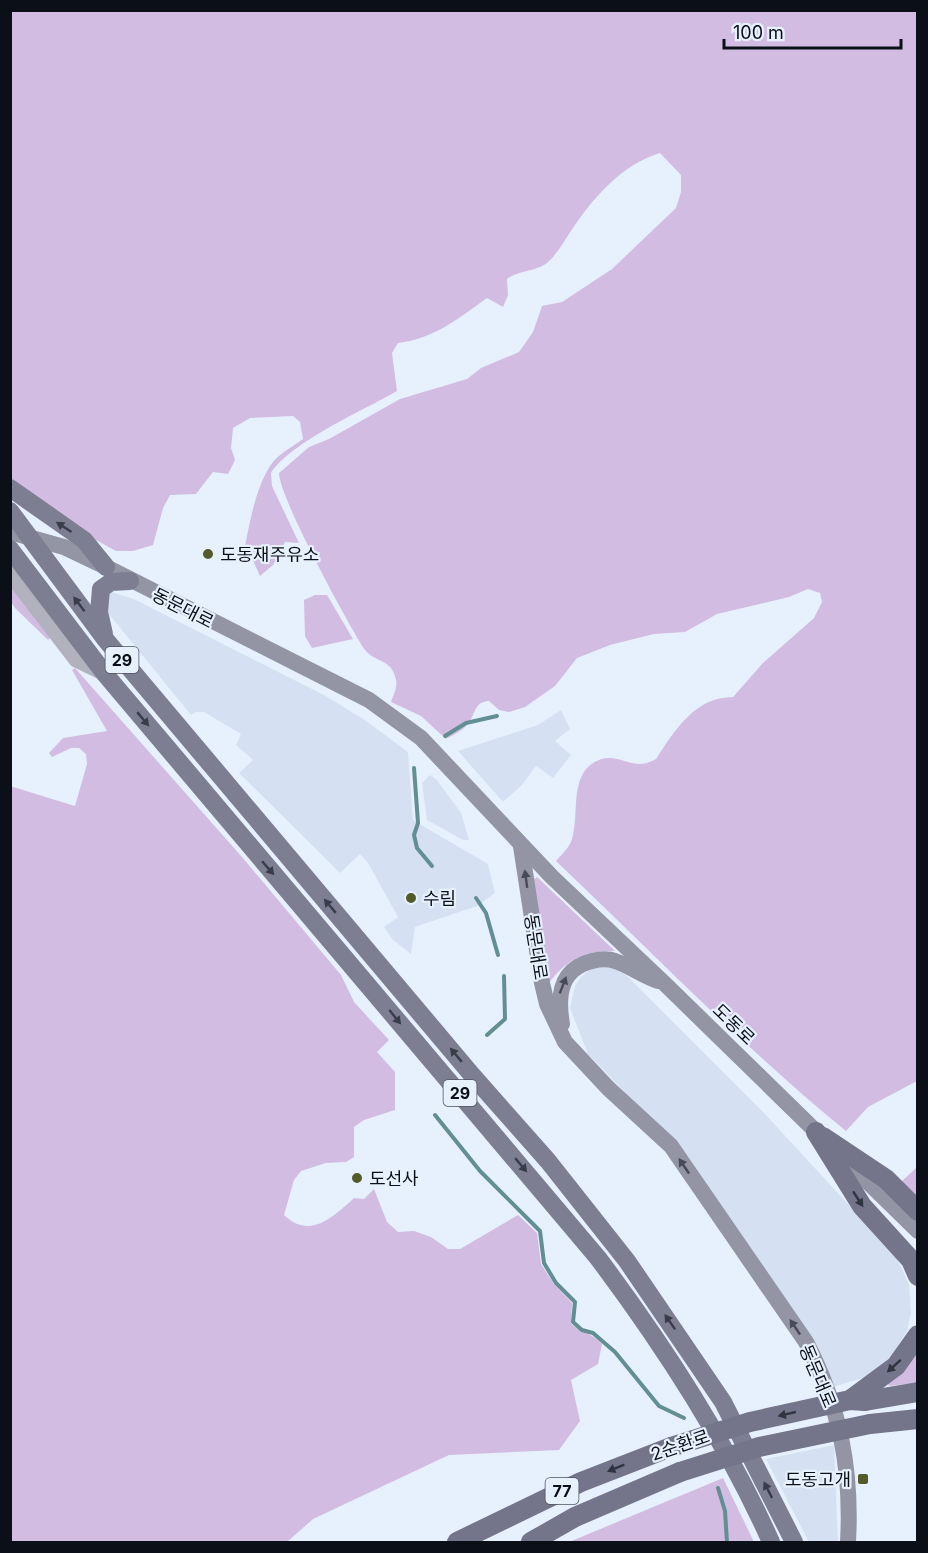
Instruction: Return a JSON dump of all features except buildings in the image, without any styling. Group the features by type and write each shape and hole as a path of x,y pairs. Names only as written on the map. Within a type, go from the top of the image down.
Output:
{"highway":[{"path":"816,1132 886,1179 918,1211"},
{"path":"816,1132 862,1206 911,1260 918,1276"},
{"path":"859,1397 896,1366 918,1335"},
{"name":"2순환로","path":"457,1542 581,1482 671,1447 750,1422 859,1397 918,1392"},
{"name":"2순환로","path":"531,1542 575,1517 680,1472 759,1447 870,1424 918,1419"}],"main road":[{"path":"10,488 84,540 106,567"},
{"name":"29","path":"10,511 19,534 105,639 472,1075 548,1161 627,1261 723,1402 794,1542"},
{"name":"동문대로","path":"19,534 64,547 369,700 405,724 463,781 521,846 542,983 547,1004 565,1042 608,1088 671,1146 806,1342 823,1378 845,1449 849,1480 848,1542"},
{"name":"29","path":"10,549 105,674 598,1258 667,1355 771,1542"},
{"path":"105,639 99,612 101,589 111,582 129,581"},
{"name":"도동로","path":"521,846 918,1231"},
{"path":"565,1042 559,1007 560,989 569,972 581,964 604,958 665,984"}],"street":[{"path":"10,574 76,660 105,674"}],"shaded area":[{"path":"10,11 917,11 917,1081 868,1107 846,1131 734,1033 556,861 572,839 579,783 589,766 607,758 640,764 656,759 687,717 708,703 720,698 733,697 763,663 814,618 822,602 820,593 808,589 789,597 717,614 685,632 654,634 610,645 577,658 555,686 525,707 509,712 499,710 489,701 480,704 465,727 446,739 421,716 391,702 396,685 394,673 387,664 369,654 356,636 302,533 282,486 279,473 309,447 329,439 400,399 467,379 481,368 519,352 533,332 542,306 562,302 612,269 676,208 681,192 681,175 660,153 646,158 609,184 549,261 540,267 507,279 508,295 503,307 487,298 435,332 398,343 392,353 397,391 311,438 281,461 271,473 272,486 299,543 285,542 273,565 260,576 251,556 243,556 256,498 264,476 281,454 303,439 300,422 293,416 250,418 233,428 231,448 235,460 228,474 213,472 196,494 170,495 163,508 153,545 133,551 116,551 54,517 11,479"},
{"path":"10,582 51,637 48,640 11,602"},
{"path":"108,591 134,599 324,695 365,720 408,752 413,820 488,864 495,893 477,906 415,927 411,954 393,940 384,927 398,917 368,863 360,854 340,873 239,773 253,760 236,745 241,734 204,712 191,715 108,613"},
{"path":"315,595 327,595 353,639 312,648 305,636 304,600"},
{"path":"75,668 242,857 341,975 354,1002 389,1040 377,1052 395,1072 395,1110 364,1120 354,1127 354,1157 346,1162 326,1163 301,1171 294,1180 284,1215 303,1226 312,1226 338,1212 354,1198 364,1199 374,1189 387,1222 398,1232 414,1231 431,1237 448,1249 460,1249 518,1215 537,1233 541,1264 554,1284 572,1303 571,1324 602,1344 598,1364 571,1380 580,1421 559,1450 449,1455 313,1519 287,1542 11,1542 10,786 75,806 87,764 86,754 79,748 71,748 52,757 49,753 63,738 107,731 72,670"},
{"path":"561,710 570,729 555,741 571,755 553,778 536,766 522,785 503,802 458,751 538,725"},
{"path":"430,775 437,780 461,813 469,840 463,840 427,820 422,783"},
{"path":"537,877 615,951 586,954 570,962 549,983 533,880"},
{"path":"600,966 611,967 627,976 765,1114 895,1255 909,1284 911,1313 907,1331 889,1360 869,1376 833,1387 675,1144 588,1054 570,1008 575,986 581,977 589,970"},
{"path":"917,1167 917,1198 901,1182"},
{"path":"917,1345 917,1383 889,1386 887,1382"},
{"path":"834,1445 838,1542 809,1542 766,1459"},
{"path":"723,1478 754,1542 569,1542"}],"waterway":[{"path":"445,736 466,723 497,716"},
{"path":"414,768 418,823 414,835 417,848 432,866"},
{"path":"476,898 486,913 498,955"},
{"path":"487,1035 505,1019 504,976"},
{"path":"435,1115 480,1171 540,1231 544,1263 556,1283 575,1302 573,1322 582,1330 593,1333 615,1352 659,1406 684,1418"},
{"path":"718,1488 725,1511 727,1542"}],"place":[{"name":"도동재주유소","path":"208,554"},
{"name":"수림","path":"411,898"},
{"name":"도선사","path":"357,1178"},
{"name":"도동고개","path":"863,1479"}]}
